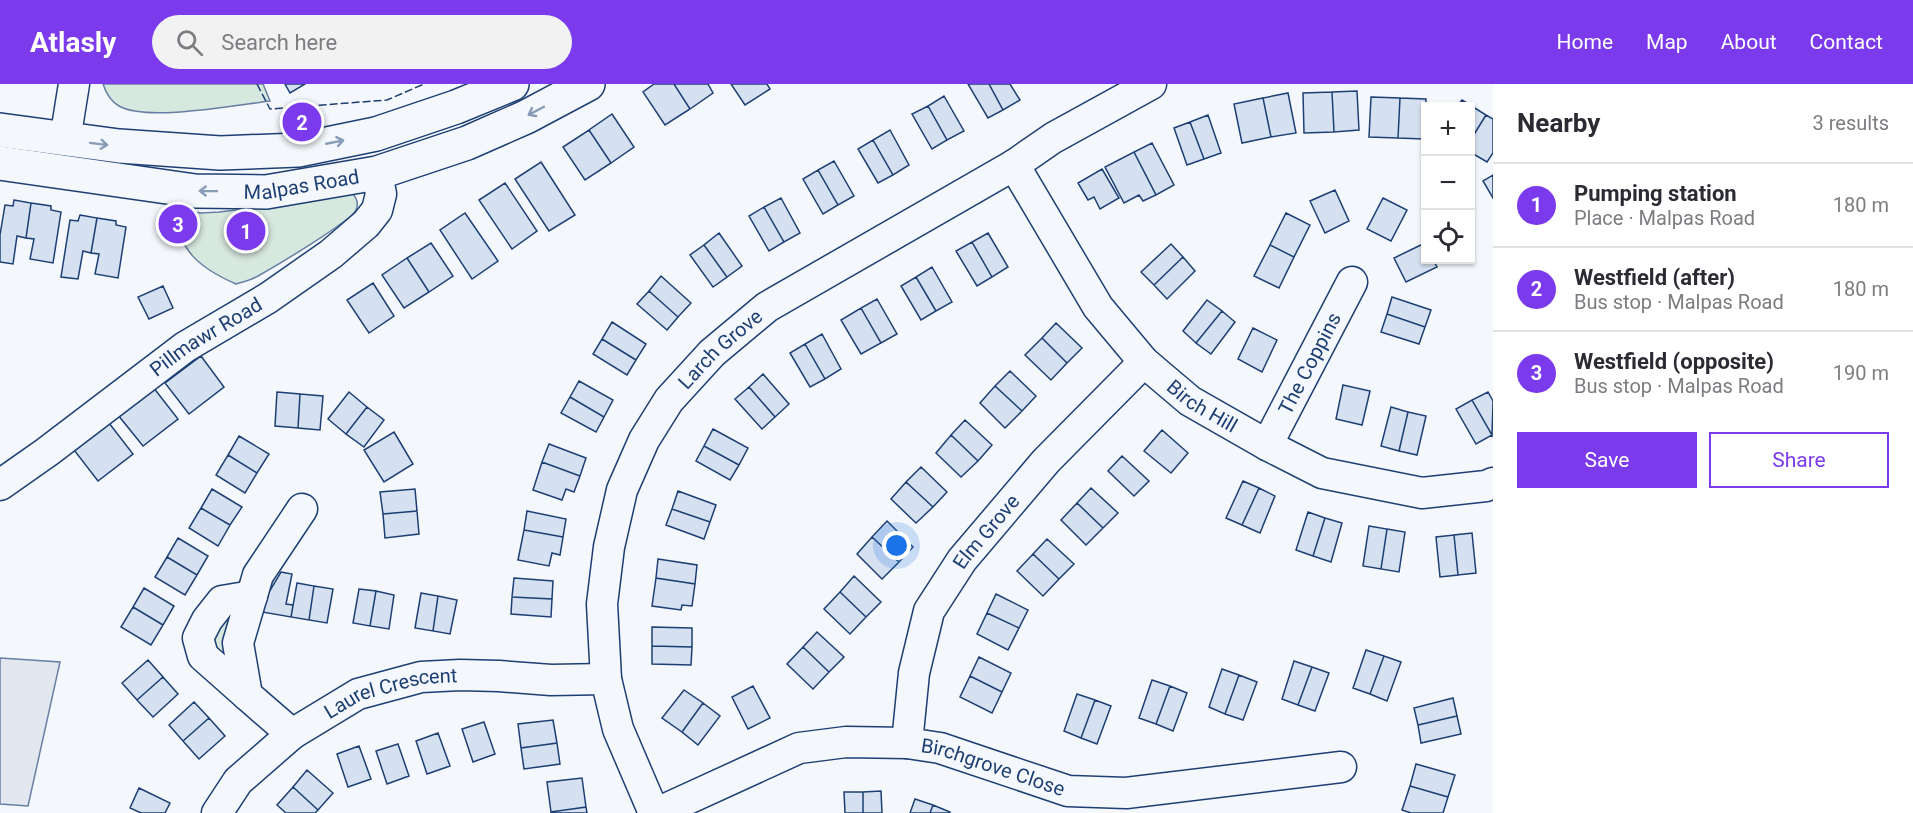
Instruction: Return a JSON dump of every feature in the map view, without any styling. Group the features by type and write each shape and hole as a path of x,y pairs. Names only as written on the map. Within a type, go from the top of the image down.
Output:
{"main road":[{"name":"Malpas Road","path":"0,130 119,146 220,153 298,150 376,134 456,107 512,84"},
{"name":"Malpas Road","path":"0,163 195,191 267,192 377,173 467,143 526,117 588,84"}],"street":[{"path":"65,140 74,84"},
{"name":"Larch Grove","path":"655,813 618,729 606,680 602,604 609,547 622,490 644,440 669,400 712,352 767,307 1014,165 1053,138 1151,84"},
{"name":"Birch Hill","path":"1014,165 1053,235 1098,307 1144,362 1190,401 1322,473 1422,493 1486,486 1493,483"},
{"name":"Pillmawr Road","path":"0,485 185,347 268,298 331,254 366,224 377,210 381,194 377,173"},
{"name":"The Coppins","path":"1267,445 1352,282"},
{"name":"Elm Grove","path":"907,743 914,673 928,611 962,560 1046,461 1144,362"},
{"path":"247,695 238,643 258,575 302,509"},
{"path":"252,596 222,601 207,620 198,638 203,656 292,734"},
{"name":"Laurel Crescent","path":"217,813 238,781 292,734 358,694 421,677 470,675 550,680 606,680"},
{"name":"Birchgrove Close","path":"655,813 799,748 846,742 907,743 940,748 1068,792 1126,793 1341,766"}],"shaded area":[{"path":"103,84 263,84 270,101 192,111 150,113 132,111 119,106 113,102"},
{"path":"352,193 357,205 351,216 311,244 258,276 236,284 211,271 193,256 180,236 171,209 201,213 219,212 308,202"},
{"path":"240,605 234,660 213,653 212,623"},
{"path":"0,658 60,662 28,806 0,804"}],"building":[{"path":"285,84 305,84 290,93"},
{"path":"654,84 674,84 690,109 665,125 643,92"},
{"path":"674,84 708,84 713,93 690,109"},
{"path":"731,84 767,84 770,89 745,105"},
{"path":"968,84 989,84 1003,110 988,118"},
{"path":"989,84 1010,84 1020,100 1003,110"},
{"path":"1357,91 1359,130 1334,132 1332,92"},
{"path":"1332,92 1334,132 1304,133 1303,93"},
{"path":"1288,93 1296,133 1271,137 1263,98"},
{"path":"944,96 964,131 947,140 928,106"},
{"path":"1371,97 1400,98 1398,138 1369,137"},
{"path":"1263,98 1271,137 1242,143 1234,104"},
{"path":"1400,98 1426,99 1426,102 1421,102 1421,139 1398,138"},
{"path":"928,106 947,140 932,149 912,114"},
{"path":"1475,108 1486,115 1475,133"},
{"path":"612,114 634,147 611,163 589,130"},
{"path":"1208,115 1221,153 1204,159 1190,122"},
{"path":"1486,115 1493,119 1493,153 1487,162 1475,155 1475,133"},
{"path":"1190,122 1204,159 1187,165 1174,128"},
{"path":"589,130 611,163 585,180 563,147"},
{"path":"890,130 909,165 893,175 873,140"},
{"path":"873,140 893,175 878,183 858,149"},
{"path":"1152,143 1174,185 1156,195 1134,152"},
{"path":"1134,152 1156,195 1143,201 1139,195 1124,203 1105,167"},
{"path":"834,161 854,196 838,205 818,170"},
{"path":"541,162 575,215 549,231 515,179"},
{"path":"1102,169 1119,198 1100,209 1094,197 1088,200 1078,183"},
{"path":"818,170 838,205 823,214 803,179"},
{"path":"1493,175 1493,198 1483,181"},
{"path":"505,183 537,231 512,249 479,200"},
{"path":"1335,190 1349,221 1325,233 1310,201"},
{"path":"781,198 800,233 784,242 764,207"},
{"path":"1383,198 1407,210 1391,241 1367,229"},
{"path":"14,200 31,203 26,238 17,236 13,264 0,262 0,235 5,205 13,206"},
{"path":"31,203 51,206 51,210 61,212 53,263 30,259 34,239 26,238"},
{"path":"764,207 784,242 769,251 749,216"},
{"path":"465,213 498,261 472,279 440,230"},
{"path":"1286,213 1310,225 1294,257 1270,245"},
{"path":"80,215 97,218 91,253 83,251 78,279 61,277 70,220 78,221"},
{"path":"97,218 116,221 116,225 126,227 118,278 95,274 99,254 91,253"},
{"path":"232,220 260,220 260,242 232,242"},
{"path":"719,233 742,266 727,277 704,245"},
{"path":"988,233 1008,267 992,277 972,242"},
{"path":"972,242 992,277 977,286 956,251"},
{"path":"431,243 453,276 429,292 407,258"},
{"path":"1171,244 1183,257 1154,285 1141,272"},
{"path":"704,245 727,277 713,287 690,255"},
{"path":"1270,245 1294,257 1279,288 1254,276"},
{"path":"1421,245 1421,264 1435,264 1437,267 1406,282 1394,258"},
{"path":"1183,257 1195,271 1167,299 1154,285"},
{"path":"407,258 429,292 404,308 382,275"},
{"path":"932,267 952,302 936,311 916,277"},
{"path":"661,276 691,303 678,317 649,291"},
{"path":"916,277 936,311 921,320 901,286"},
{"path":"373,283 394,316 369,333 347,300"},
{"path":"163,286 173,308 149,319 138,297"},
{"path":"649,291 678,317 667,330 637,304"},
{"path":"1392,297 1431,310 1425,327 1387,314"},
{"path":"877,299 897,334 881,343 861,308"},
{"path":"1207,300 1222,311 1196,343 1183,331"},
{"path":"861,308 881,343 861,354 841,320"},
{"path":"1222,311 1235,322 1211,354 1196,343"},
{"path":"1387,314 1425,327 1419,344 1381,332"},
{"path":"612,322 646,344 636,360 602,339"},
{"path":"1056,323 1082,348 1067,363 1042,338"},
{"path":"1253,328 1277,340 1262,372 1238,359"},
{"path":"822,334 841,369 825,379 805,344"},
{"path":"1042,338 1067,363 1051,380 1025,355"},
{"path":"602,339 636,360 627,375 593,354"},
{"path":"805,344 825,379 810,387 790,353"},
{"path":"201,356 224,387 189,414 165,383"},
{"path":"1010,371 1036,396 1022,411 995,386"},
{"path":"763,374 789,404 775,417 749,387"},
{"path":"579,381 613,400 604,417 570,397"},
{"path":"1343,385 1370,391 1362,425 1336,419"},
{"path":"995,386 1022,411 1005,428 980,403"},
{"path":"153,387 178,419 143,446 118,415"},
{"path":"749,387 775,417 762,429 735,399"},
{"path":"277,392 300,394 298,428 275,426"},
{"path":"349,392 367,407 346,434 328,419"},
{"path":"1488,392 1493,401 1492,435 1472,400"},
{"path":"300,394 323,396 320,430 298,428"},
{"path":"570,397 604,417 596,432 561,413"},
{"path":"1472,400 1492,435 1476,444 1456,409"},
{"path":"367,407 384,420 364,447 346,434"},
{"path":"1391,407 1408,412 1399,451 1381,446"},
{"path":"1408,412 1426,416 1417,455 1399,451"},
{"path":"965,420 992,445 978,461 951,435"},
{"path":"109,423 133,454 98,481 74,450"},
{"path":"713,429 748,448 739,465 704,446"},
{"path":"1162,430 1188,453 1171,473 1144,451"},
{"path":"394,432 413,464 384,482 364,450"},
{"path":"951,435 978,461 961,477 936,453"},
{"path":"239,436 269,454 257,473 228,455"},
{"path":"549,444 586,458 580,476 542,462"},
{"path":"704,446 739,465 730,480 696,461"},
{"path":"228,455 257,473 245,493 216,475"},
{"path":"1122,456 1149,481 1134,496 1108,471"},
{"path":"542,462 580,476 574,492 566,489 562,500 533,490"},
{"path":"921,467 947,492 933,507 906,482"},
{"path":"1243,481 1259,488 1242,525 1226,518"},
{"path":"906,482 933,507 916,523 891,499"},
{"path":"1091,488 1118,513 1103,528 1077,503"},
{"path":"1259,488 1275,496 1260,533 1242,525"},
{"path":"212,489 242,507 230,525 201,508"},
{"path":"415,489 417,511 383,514 380,492"},
{"path":"678,491 716,505 710,522 672,509"},
{"path":"1077,503 1103,528 1086,545 1061,520"},
{"path":"201,508 230,525 218,546 189,528"},
{"path":"672,509 710,522 704,539 666,525"},
{"path":"417,511 419,534 385,538 383,514"},
{"path":"527,511 566,519 563,537 524,530"},
{"path":"1308,512 1325,518 1313,556 1296,550"},
{"path":"1325,518 1342,523 1331,562 1313,556"},
{"path":"887,521 913,547 899,562 872,537"},
{"path":"1369,526 1387,529 1381,569 1363,566"},
{"path":"1387,529 1405,532 1399,572 1381,569"},
{"path":"524,530 563,537 560,555 552,553 549,566 518,560"},
{"path":"1472,533 1476,573 1458,575 1454,535"},
{"path":"1454,535 1458,575 1440,577 1436,537"},
{"path":"872,537 899,562 882,579 857,554"},
{"path":"178,538 208,556 197,575 167,557"},
{"path":"1047,539 1074,564 1059,579 1033,554"},
{"path":"1033,554 1059,579 1043,596 1017,571"},
{"path":"167,557 197,575 185,595 155,577"},
{"path":"658,559 697,565 695,584 656,578"},
{"path":"281,572 292,574 286,604 293,605 291,617 262,612 269,592"},
{"path":"854,576 881,602 866,617 840,592"},
{"path":"514,578 553,581 552,599 512,597"},
{"path":"656,578 695,584 692,606 682,605 681,610 652,606"},
{"path":"297,583 314,586 309,620 291,617"},
{"path":"314,586 333,589 327,623 309,620"},
{"path":"144,588 174,606 163,625 133,607"},
{"path":"359,589 376,591 370,626 353,623"},
{"path":"376,591 394,595 389,629 370,626"},
{"path":"840,592 866,617 850,634 824,609"},
{"path":"421,593 438,596 433,631 415,628"},
{"path":"996,594 1028,610 1019,628 987,613"},
{"path":"438,596 457,600 450,634 433,631"},
{"path":"512,597 552,599 551,617 511,614"},
{"path":"133,607 163,625 151,645 121,627"},
{"path":"987,613 1019,628 1008,650 977,634"},
{"path":"652,627 692,628 692,647 652,646"},
{"path":"817,632 844,657 829,672 803,647"},
{"path":"652,646 692,647 691,665 652,664"},
{"path":"803,647 829,672 813,689 787,664"},
{"path":"1366,650 1384,656 1370,694 1353,688"},
{"path":"1384,656 1401,662 1387,701 1370,694"},
{"path":"979,657 1011,673 1002,692 970,676"},
{"path":"148,660 163,677 137,700 122,683"},
{"path":"1294,661 1312,667 1298,705 1282,699"},
{"path":"1312,667 1329,673 1315,711 1298,705"},
{"path":"1222,669 1239,675 1225,714 1209,707"},
{"path":"1239,675 1257,682 1243,720 1225,714"},
{"path":"970,676 1002,692 992,713 960,697"},
{"path":"163,677 178,694 153,717 137,700"},
{"path":"1152,680 1170,686 1156,724 1139,718"},
{"path":"753,686 770,718 748,729 732,697"},
{"path":"1170,686 1187,693 1173,731 1156,724"},
{"path":"684,690 703,703 682,732 662,718"},
{"path":"1077,694 1095,700 1081,738 1064,731"},
{"path":"1453,698 1457,716 1418,725 1414,708"},
{"path":"1095,700 1111,706 1097,744 1081,738"},
{"path":"194,702 209,718 183,741 169,725"},
{"path":"703,703 720,716 698,745 682,732"},
{"path":"1457,716 1461,734 1421,743 1418,725"},
{"path":"209,718 225,736 199,759 183,741"},
{"path":"553,720 557,743 521,748 518,724"},
{"path":"484,722 495,754 473,762 462,729"},
{"path":"438,733 450,766 427,774 416,741"},
{"path":"557,743 560,764 524,769 521,748"},
{"path":"398,744 409,776 387,784 376,751"},
{"path":"359,746 371,779 348,787 337,754"},
{"path":"1416,764 1455,775 1448,797 1410,786"},
{"path":"307,770 333,793 318,810 293,787"},
{"path":"582,778 586,807 551,812 547,782"},
{"path":"1410,786 1448,797 1443,813 1411,813 1402,810"},
{"path":"293,787 318,810 315,813 286,813 277,805"},
{"path":"139,788 170,803 165,813 141,813 130,808"},
{"path":"881,791 882,813 863,813 863,792"},
{"path":"844,792 863,792 863,813 845,813"},
{"path":"915,799 933,805 930,813 910,813"},
{"path":"933,805 950,812 930,813"},
{"path":"586,807 587,813 551,813 551,812"}],"fence":[{"path":"257,84 270,109 387,100 424,84"}],"place":[{"name":"Westfield (after)","path":"302,122"},
{"name":"Westfield (opposite)","path":"178,224"},
{"name":"Pumping station","path":"246,231"}]}
